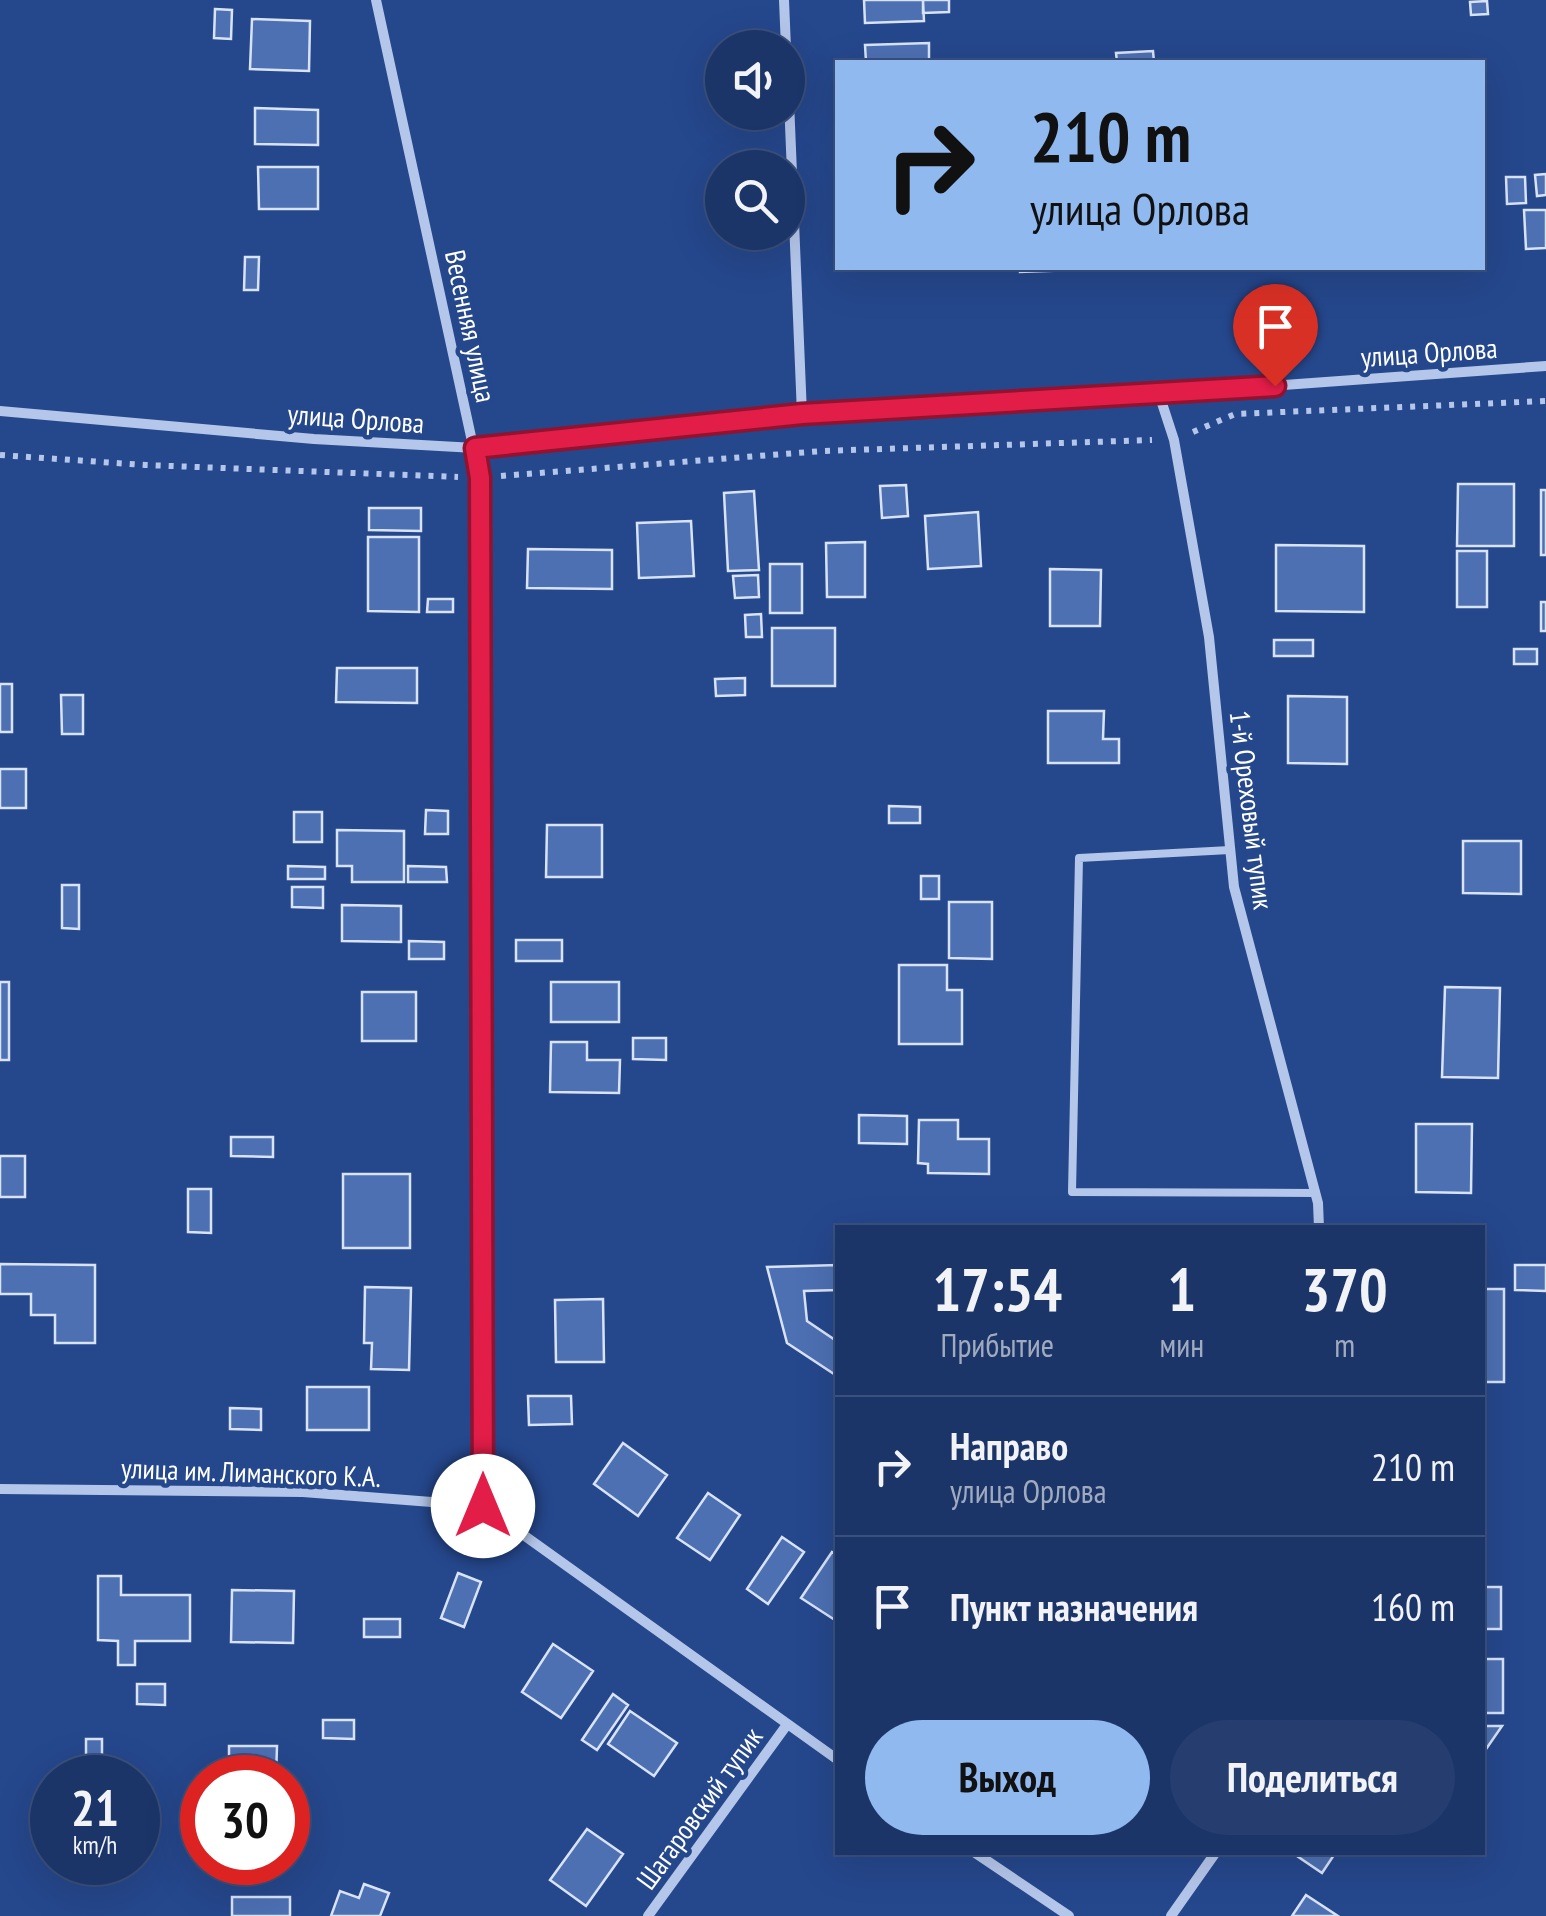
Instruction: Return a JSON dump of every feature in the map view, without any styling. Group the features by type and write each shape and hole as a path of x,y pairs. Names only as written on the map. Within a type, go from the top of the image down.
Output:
{"street":[{"name":"Весенняя улица","path":"376,0 480,478 483,1506"},
{"path":"784,0 785,30"},
{"path":"790,130 802,414"},
{"name":"улица Орлова","path":"0,411 314,439 475,448 802,414 1159,394 1546,366"},
{"name":"1-й Ореховый тупик","path":"1159,394 1174,440 1209,637 1234,888 1316,1193 1319,1225"},
{"name":"улица им. Лиманского К.А.","path":"0,1488 303,1492 483,1506"},
{"path":"483,1506 835,1758"},
{"name":"Шагаровский тупик","path":"648,1916 786,1726"},
{"path":"978,1855 1069,1916"},
{"path":"1172,1916 1214,1855"}],"lane":[{"path":"1230,850 1079,858 1072,1192 1316,1193"}],"path":[{"path":"0,455 145,465 480,478 822,451 1174,440 1235,414 1546,400"}],"building":[{"path":"864,0 923,0 924,21 865,23"},
{"path":"923,0 949,0 949,12 923,13"},
{"path":"1487,1 1488,14 1471,15 1470,2"},
{"path":"215,9 232,10 231,39 214,38"},
{"path":"252,19 310,21 309,71 250,69"},
{"path":"929,43 929,60 866,60 865,45"},
{"path":"1153,51 1154,60 1117,60 1116,53"},
{"path":"255,108 318,110 318,145 255,144"},
{"path":"258,167 318,167 318,209 259,209"},
{"path":"1546,174 1546,195 1537,196 1535,175"},
{"path":"1506,177 1525,177 1526,203 1507,204"},
{"path":"1524,210 1546,210 1546,248 1526,249"},
{"path":"245,257 259,257 258,290 244,290"},
{"path":"1458,484 1514,484 1514,546 1457,546"},
{"path":"906,485 908,516 882,518 880,486"},
{"path":"1541,490 1546,490 1546,555 1541,555"},
{"path":"754,491 759,570 728,571 724,493"},
{"path":"369,508 421,508 421,531 369,530"},
{"path":"978,512 981,566 928,569 925,516"},
{"path":"691,521 694,576 639,578 637,523"},
{"path":"368,537 419,537 419,612 368,611"},
{"path":"865,542 865,597 827,597 826,543"},
{"path":"1276,545 1364,546 1364,612 1276,611"},
{"path":"528,549 612,550 612,589 527,588"},
{"path":"1457,551 1487,551 1487,607 1457,607"},
{"path":"770,564 802,564 802,613 770,613"},
{"path":"1050,569 1101,570 1100,626 1050,626"},
{"path":"758,575 759,597 735,598 733,576"},
{"path":"428,599 453,599 453,612 427,612"},
{"path":"1541,602 1546,602 1546,631 1541,631"},
{"path":"761,614 762,637 746,637 745,615"},
{"path":"772,628 835,628 835,686 772,686"},
{"path":"1274,640 1313,640 1313,656 1274,656"},
{"path":"1514,649 1537,649 1537,664 1514,664"},
{"path":"337,668 417,668 417,703 336,702"},
{"path":"745,678 745,695 716,696 715,679"},
{"path":"0,684 12,684 12,732 0,732"},
{"path":"61,695 83,695 83,734 62,734"},
{"path":"1288,696 1347,697 1347,764 1288,763"},
{"path":"1048,711 1104,711 1103,739 1119,739 1119,763 1048,763"},
{"path":"0,769 26,769 26,808 0,808"},
{"path":"889,806 920,807 920,823 889,823"},
{"path":"426,810 448,811 448,834 425,834"},
{"path":"294,812 322,812 322,842 294,842"},
{"path":"547,825 602,825 602,877 546,877"},
{"path":"337,830 404,831 404,882 352,882 352,866 337,866"},
{"path":"1463,841 1521,841 1521,894 1463,893"},
{"path":"288,866 325,867 325,879 288,879"},
{"path":"408,866 446,867 447,882 408,882"},
{"path":"921,876 939,876 939,899 921,899"},
{"path":"62,885 79,885 79,929 62,928"},
{"path":"292,887 323,887 323,908 292,907"},
{"path":"949,902 992,902 992,959 949,958"},
{"path":"342,905 401,906 401,942 342,941"},
{"path":"516,940 562,940 562,961 516,961"},
{"path":"409,941 444,942 444,959 409,959"},
{"path":"899,965 947,965 947,990 962,990 962,1044 899,1044"},
{"path":"0,982 9,982 9,1060 0,1060"},
{"path":"551,982 619,982 619,1022 551,1022"},
{"path":"1445,987 1500,988 1498,1078 1442,1077"},
{"path":"362,992 416,992 416,1041 362,1041"},
{"path":"633,1038 666,1038 666,1060 633,1059"},
{"path":"551,1042 587,1042 587,1060 620,1060 619,1093 550,1092"},
{"path":"859,1115 907,1116 907,1144 859,1143"},
{"path":"919,1120 958,1120 958,1139 989,1139 989,1174 928,1173 928,1164 918,1163"},
{"path":"1416,1124 1472,1124 1471,1193 1416,1192"},
{"path":"231,1137 273,1137 273,1157 231,1156"},
{"path":"0,1156 25,1156 25,1197 0,1197"},
{"path":"343,1174 410,1174 410,1248 343,1248"},
{"path":"188,1189 211,1189 211,1233 188,1232"},
{"path":"0,1264 95,1265 95,1343 55,1343 55,1315 31,1315 31,1294 0,1294"},
{"path":"835,1265 835,1290 804,1291 807,1321 835,1340 834,1374 787,1343 767,1267"},
{"path":"1515,1265 1546,1265 1546,1291 1515,1290"},
{"path":"365,1287 411,1288 409,1370 371,1369 372,1343 364,1343"},
{"path":"1485,1289 1504,1289 1504,1382 1485,1382"},
{"path":"603,1299 604,1362 556,1362 555,1300"},
{"path":"307,1387 369,1387 369,1430 307,1430"},
{"path":"528,1396 571,1396 572,1424 529,1425"},
{"path":"230,1408 261,1409 261,1430 230,1429"},
{"path":"623,1443 667,1475 638,1516 594,1484"},
{"path":"708,1493 740,1515 710,1560 677,1538"},
{"path":"782,1537 804,1552 768,1604 747,1589"},
{"path":"832,1552 835,1554 835,1620 801,1598"},
{"path":"458,1573 481,1582 464,1627 441,1618"},
{"path":"98,1576 121,1576 121,1595 190,1595 190,1641 135,1641 135,1665 118,1665 118,1641 98,1640"},
{"path":"1485,1587 1501,1587 1501,1629 1485,1629"},
{"path":"232,1590 294,1591 293,1643 231,1642"},
{"path":"364,1619 400,1619 400,1637 364,1637"},
{"path":"553,1644 593,1671 561,1718 522,1692"},
{"path":"1485,1659 1503,1659 1503,1713 1485,1713"},
{"path":"137,1684 165,1684 165,1705 137,1704"},
{"path":"613,1694 628,1705 597,1750 582,1740"},
{"path":"630,1711 677,1743 654,1776 608,1744"},
{"path":"323,1720 354,1720 354,1739 323,1738"},
{"path":"1485,1726 1502,1726 1485,1751"},
{"path":"86,1739 102,1739 102,1755 86,1755"},
{"path":"229,1746 277,1746 277,1755 229,1755"},
{"path":"587,1829 623,1854 586,1906 550,1880"},
{"path":"1295,1855 1334,1855 1322,1873"},
{"path":"364,1884 389,1893 380,1916 331,1916 340,1891 359,1898"},
{"path":"1306,1895 1338,1916 1292,1916"},
{"path":"232,1897 290,1897 290,1916 232,1916"}],"route":[{"path":"483,1506 480,478 475,448 802,414 1275,386"}]}
